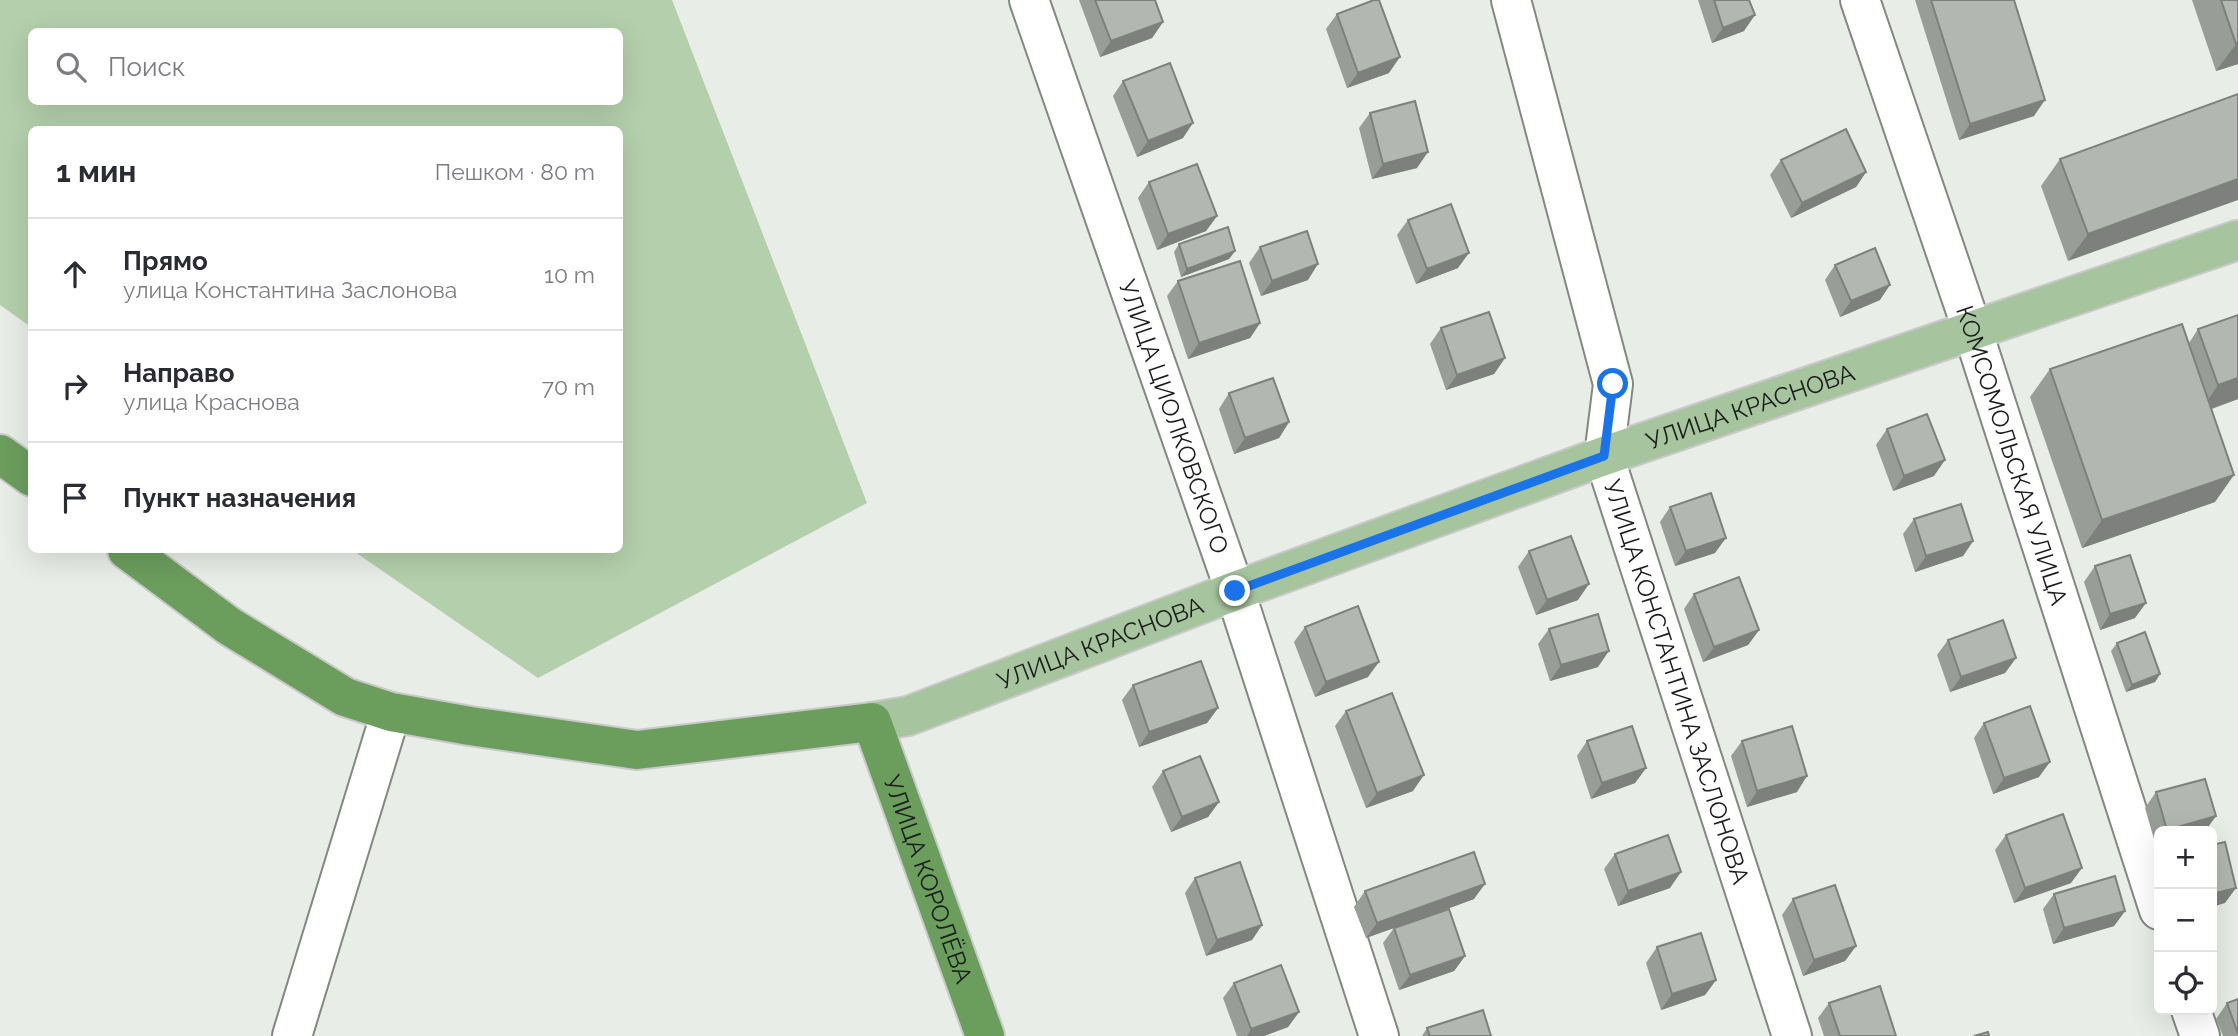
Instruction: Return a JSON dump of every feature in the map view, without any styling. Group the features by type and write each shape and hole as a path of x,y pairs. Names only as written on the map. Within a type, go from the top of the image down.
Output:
{"highway":[{"path":"0,454 28,474"},
{"path":"131,553 229,626 345,697 391,712 637,750 872,723"},
{"name":"УЛИЦА КОРОЛЁВА","path":"872,723 985,1036"}],"main road":[{"name":"УЛИЦА КРАСНОВА","path":"872,723 908,716 1235,591 1604,456 2238,240"}],"street":[{"name":"УЛИЦА ЦИОЛКОВСКОГО","path":"1029,0 1235,591 1379,1036"},
{"name":"УЛИЦА КОНСТАНТИНА ЗАСЛОНОВА","path":"1511,0 1613,384 1604,456 1792,1036"},
{"name":"КОМСОМОЛЬСКАЯ УЛИЦА","path":"1860,0 1973,332 2154,894"},
{"path":"292,1036 391,712"},
{"path":"2194,1015 2200,1036"}],"green space":[{"path":"0,0 672,0 867,503 538,678 356,553 623,553 623,126 28,126 28,325 0,305"}],"building":[{"path":"1095,0 1155,0 1163,22 1111,41"},
{"path":"1379,0 1400,57 1358,73 1337,14"},
{"path":"1714,0 1749,0 1755,15 1723,28"},
{"path":"1931,0 2014,0 2045,100 1970,124"},
{"path":"2221,0 2238,0 2236,44"},
{"path":"1170,63 1193,123 1148,141 1123,81"},
{"path":"2238,94 2238,179 2088,234 2060,159"},
{"path":"1415,101 1428,152 1383,164 1370,113"},
{"path":"1846,129 1866,172 1802,203 1781,160"},
{"path":"1197,164 1217,216 1168,234 1149,182"},
{"path":"1451,204 1469,253 1427,269 1408,220"},
{"path":"1228,227 1235,251 1187,269 1179,244"},
{"path":"1307,231 1318,264 1272,281 1260,247"},
{"path":"1875,248 1890,285 1851,301 1835,265"},
{"path":"1240,261 1260,323 1199,343 1178,281"},
{"path":"1489,312 1505,358 1457,375 1441,328"},
{"path":"2238,315 2238,378 2218,385 2198,329"},
{"path":"2182,324 2234,475 2102,520 2050,369"},
{"path":"1273,378 1289,422 1245,438 1229,393"},
{"path":"1927,414 1945,460 1904,476 1887,429"},
{"path":"1711,493 1726,538 1686,551 1670,507"},
{"path":"1961,504 1973,541 1926,556 1914,519"},
{"path":"1571,536 1589,584 1547,600 1529,551"},
{"path":"2130,555 2146,603 2110,614 2095,566"},
{"path":"1739,577 1759,630 1714,647 1694,594"},
{"path":"1358,606 1379,662 1326,682 1305,627"},
{"path":"1598,614 1609,651 1561,665 1549,629"},
{"path":"2003,620 2016,658 1961,677 1948,640"},
{"path":"2145,632 2160,674 2132,685 2117,643"},
{"path":"1201,661 1218,708 1149,732 1133,685"},
{"path":"1392,693 1424,775 1377,793 1346,711"},
{"path":"2030,706 2050,762 2004,778 1984,723"},
{"path":"1632,726 1646,768 1602,783 1587,741"},
{"path":"1792,726 1807,776 1757,791 1742,741"},
{"path":"1200,756 1219,802 1182,817 1163,771"},
{"path":"2205,779 2216,816 2181,826 2166,826 2156,792"},
{"path":"2063,814 2082,868 2025,888 2006,835"},
{"path":"1668,835 1681,872 1628,891 1615,854"},
{"path":"2225,842 2236,888 2217,893 2217,889 2217,844"},
{"path":"1474,852 1485,884 1377,923 1365,891"},
{"path":"1240,862 1262,925 1217,940 1195,878"},
{"path":"2115,876 2125,911 2064,928 2054,894"},
{"path":"1835,885 1856,946 1814,960 1793,899"},
{"path":"1449,909 1465,956 1410,975 1394,928"},
{"path":"1701,933 1716,980 1672,994 1657,947"},
{"path":"1281,965 1299,1012 1251,1029 1234,983"},
{"path":"1880,986 1896,1036 1840,1036 1829,1003"},
{"path":"2238,999 2238,1034 2227,1003"},
{"path":"1483,1010 1491,1036 1430,1036 1427,1028"}],"route":[{"path":"1235,591 1604,456 1613,384"}]}
